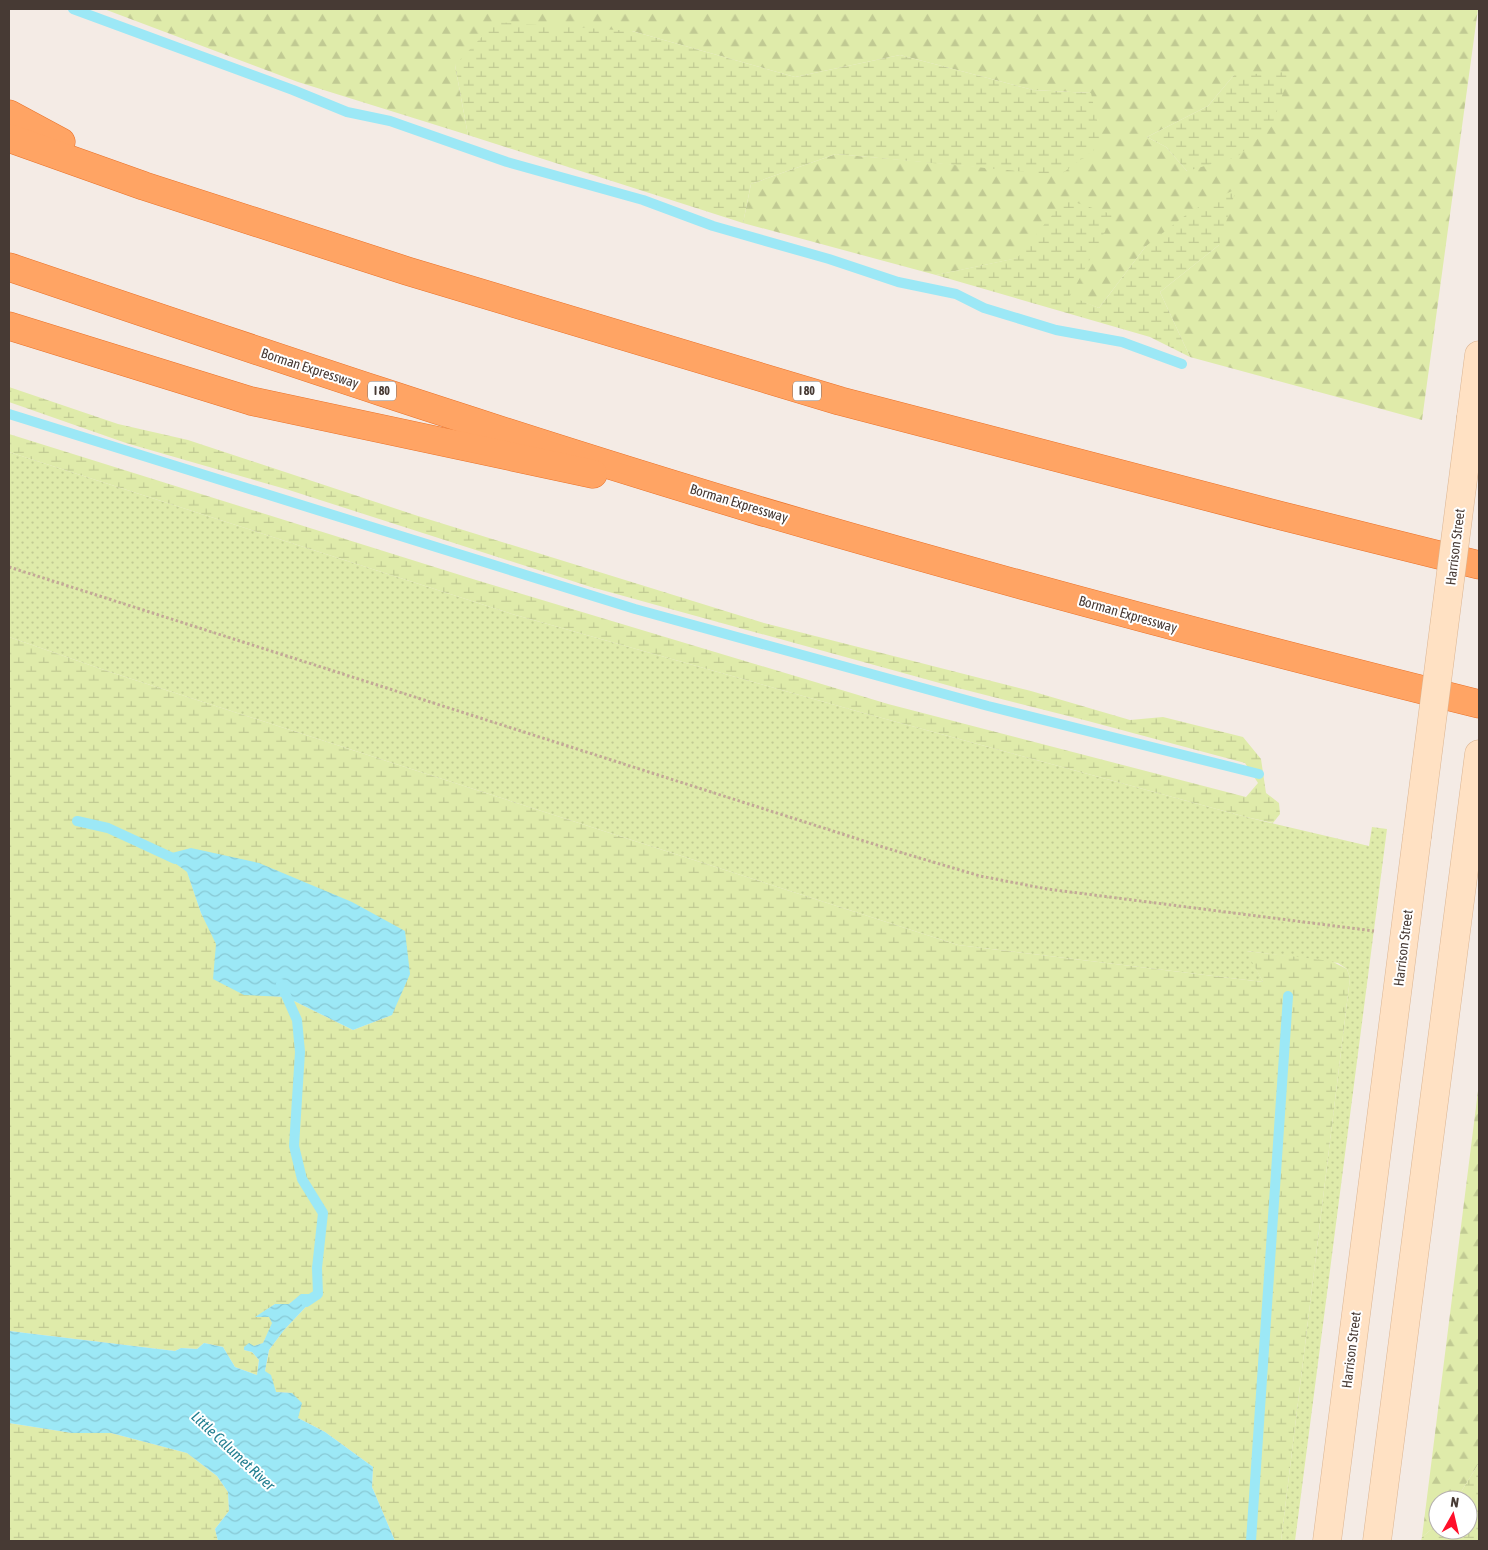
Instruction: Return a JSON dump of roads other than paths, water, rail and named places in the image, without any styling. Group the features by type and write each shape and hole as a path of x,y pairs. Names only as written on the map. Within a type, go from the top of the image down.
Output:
{"highway":[{"path":"9,114 144,186"},
{"name":"I 80","path":"9,138 144,186 407,271 840,401 1272,514 1479,565"},
{"name":"Borman Expressway","path":"9,267 286,361 756,510 1244,646 1479,704"},
{"path":"9,326 251,401 756,510"}],"street":[{"name":"Harrison Street","path":"1327,1541 1479,356"},
{"path":"1377,1541 1479,754"}],"water":[{"path":"191,848 259,863 352,902 405,931 410,974 392,1015 353,1030 286,997 244,995 213,979 216,944 201,913 187,872 164,855"},
{"name":"Little Calumet River","path":"301,1294 318,1294 284,1330 269,1350 265,1371 271,1375 276,1392 292,1393 302,1403 298,1418 325,1432 373,1467 372,1487 395,1541 218,1541 215,1529 229,1511 228,1492 217,1476 187,1453 111,1433 72,1433 9,1423 9,1331 175,1351 181,1348 197,1349 204,1343 223,1347 235,1367 257,1375 259,1360 252,1352 244,1350 244,1347 249,1343 254,1346 263,1343 272,1323 269,1317 255,1317 275,1304 289,1304"}],"waterway":[{"path":"73,9 293,90 347,112 390,121 507,162 643,200 713,226 829,259 898,282 956,294 984,308 1056,330 1122,342 1182,364"},
{"path":"9,414 635,609 988,706 1259,774"},
{"path":"77,821 108,828 175,859"},
{"path":"281,984 297,1020 300,1052 294,1146 302,1179 323,1213 317,1268 318,1294 306,1302"},
{"path":"1251,1541 1288,996"}]}
